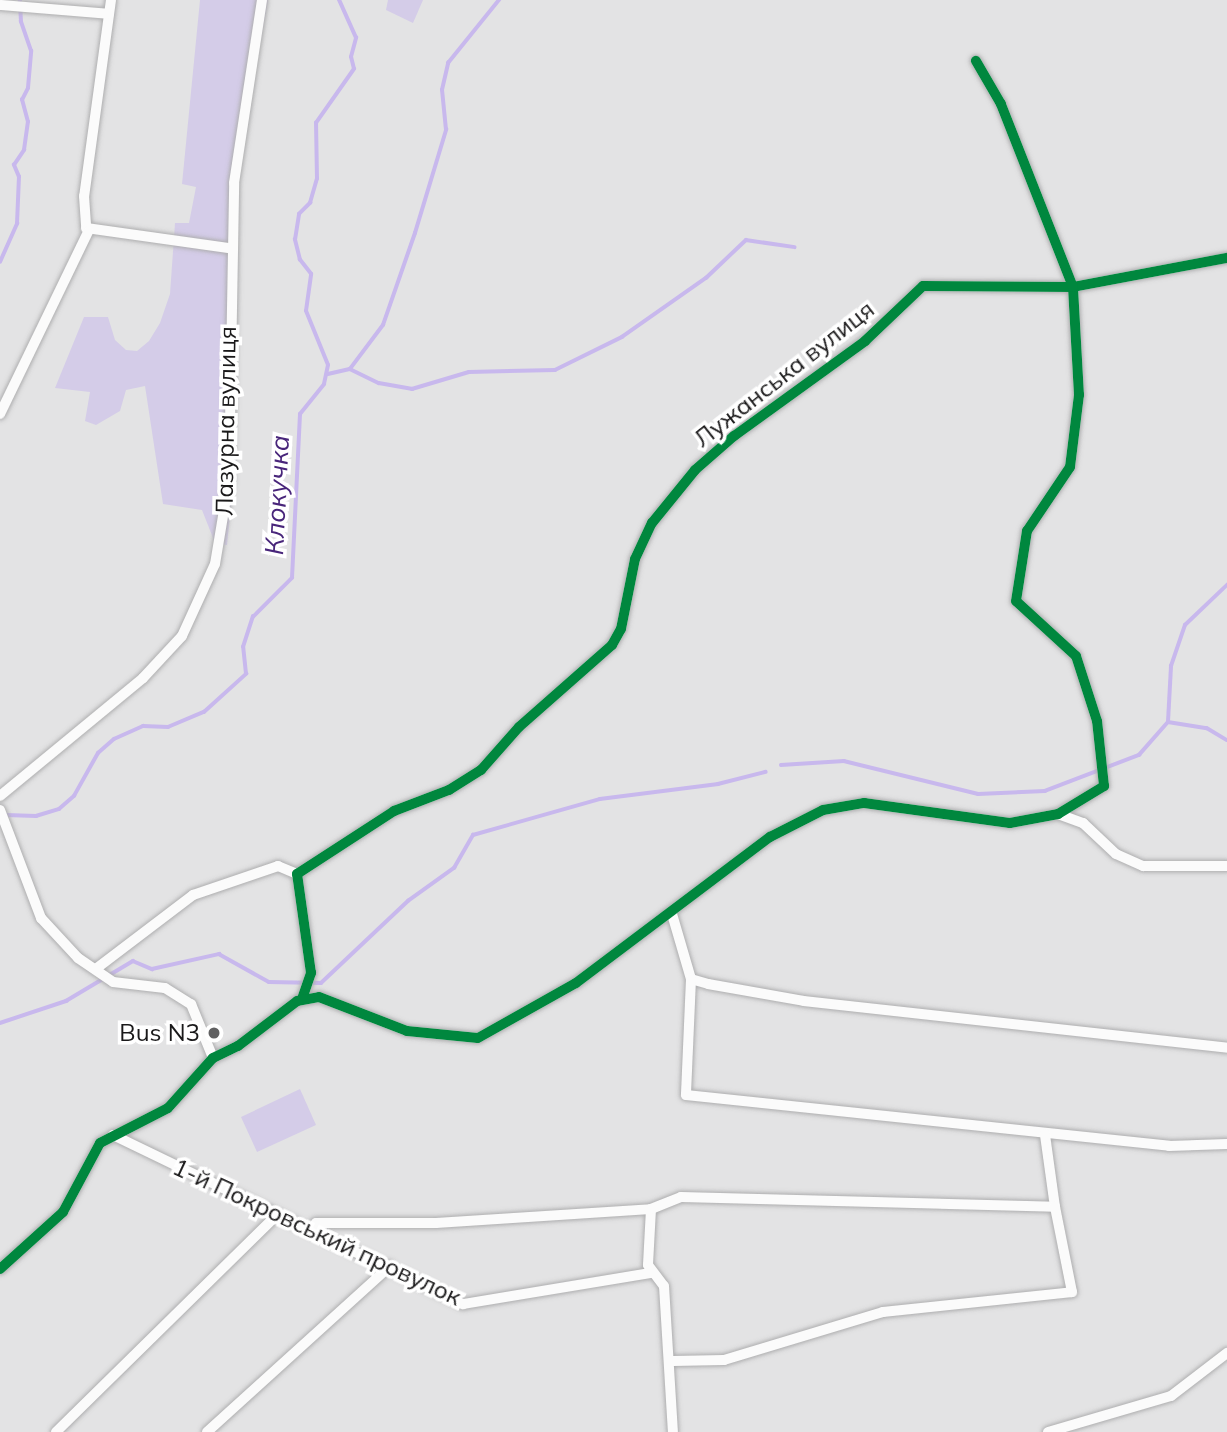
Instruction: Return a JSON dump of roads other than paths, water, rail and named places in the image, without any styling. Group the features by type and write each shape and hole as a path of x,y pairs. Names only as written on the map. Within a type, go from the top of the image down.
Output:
{"street":[{"path":"0,414 88,232 84,196 111,0"},
{"name":"Лазурна вулиця","path":"0,796 143,678 182,636 210,580 229,491 229,248 238,142 262,0"},
{"path":"0,5 109,14"},
{"path":"305,993 407,1031 478,1038 576,983 673,914 770,837 823,810 864,803 994,824 1058,814 1104,786 1097,721 1076,656 1016,601 1027,531 1070,467 1079,395 1073,287 1001,104 976,61"},
{"path":"88,232 229,248"},
{"name":"Лужанська вулиця","path":"297,874 394,811 449,790 481,770 519,727 617,640 639,549 688,477 865,341 923,286 1073,287 1227,258"},
{"path":"0,811 41,918 78,958 113,982 165,988 191,1004 213,1058"},
{"path":"1058,814 1083,824 1116,854 1143,866 1227,866"},
{"path":"0,1269 63,1212 93,1152 113,1135 168,1108 213,1058 239,1046 305,993 311,973 297,874 278,866 194,895 99,971"},
{"path":"673,914 691,979 686,1095 1045,1135 1169,1146 1227,1144"},
{"path":"691,979 804,1000 1227,1048"},
{"name":"1-й Покровський провулок","path":"113,1135 276,1216 312,1228 463,1304 651,1273"},
{"path":"673,1362 724,1360 883,1311 1072,1292 1055,1208 1045,1135"},
{"path":"312,1228 316,1223 436,1223 651,1209 681,1197 1055,1208"},
{"path":"651,1209 651,1273 664,1286 673,1362 673,1432"},
{"path":"56,1432 276,1216"},
{"path":"207,1432 390,1266"},
{"path":"1048,1432 1171,1396 1227,1353"}],"waterway":[{"path":"0,262 17,224 19,177 14,165 24,150 28,122 22,100 28,88 31,51 21,22 20,0"},
{"name":"Клокучка","path":"6,815 36,816 59,809 74,796 98,753 114,739 143,726 168,727 204,712 246,674 243,647 253,617 292,578 300,414 324,384 328,365 306,311 311,274 300,260 295,240 299,214 310,203 317,179 316,123 354,69 351,57 356,38 339,0"},
{"path":"350,369 383,325 415,233 446,130 442,90 448,63 499,0"},
{"path":"328,374 350,369 379,383 412,389 469,372 555,370 622,337 706,278 746,240 794,247"},
{"path":"781,765 844,761 978,794 1045,791 1139,755 1168,722 1171,666 1185,625 1227,585"},
{"path":"1168,722 1207,728 1227,740"},
{"path":"0,1023 66,1001 133,961 152,969 219,954 269,982 321,983 408,901 454,868 473,835 600,799 718,784 765,772"}],"place":[{"name":"Bus N3","path":"214,1033"}]}
